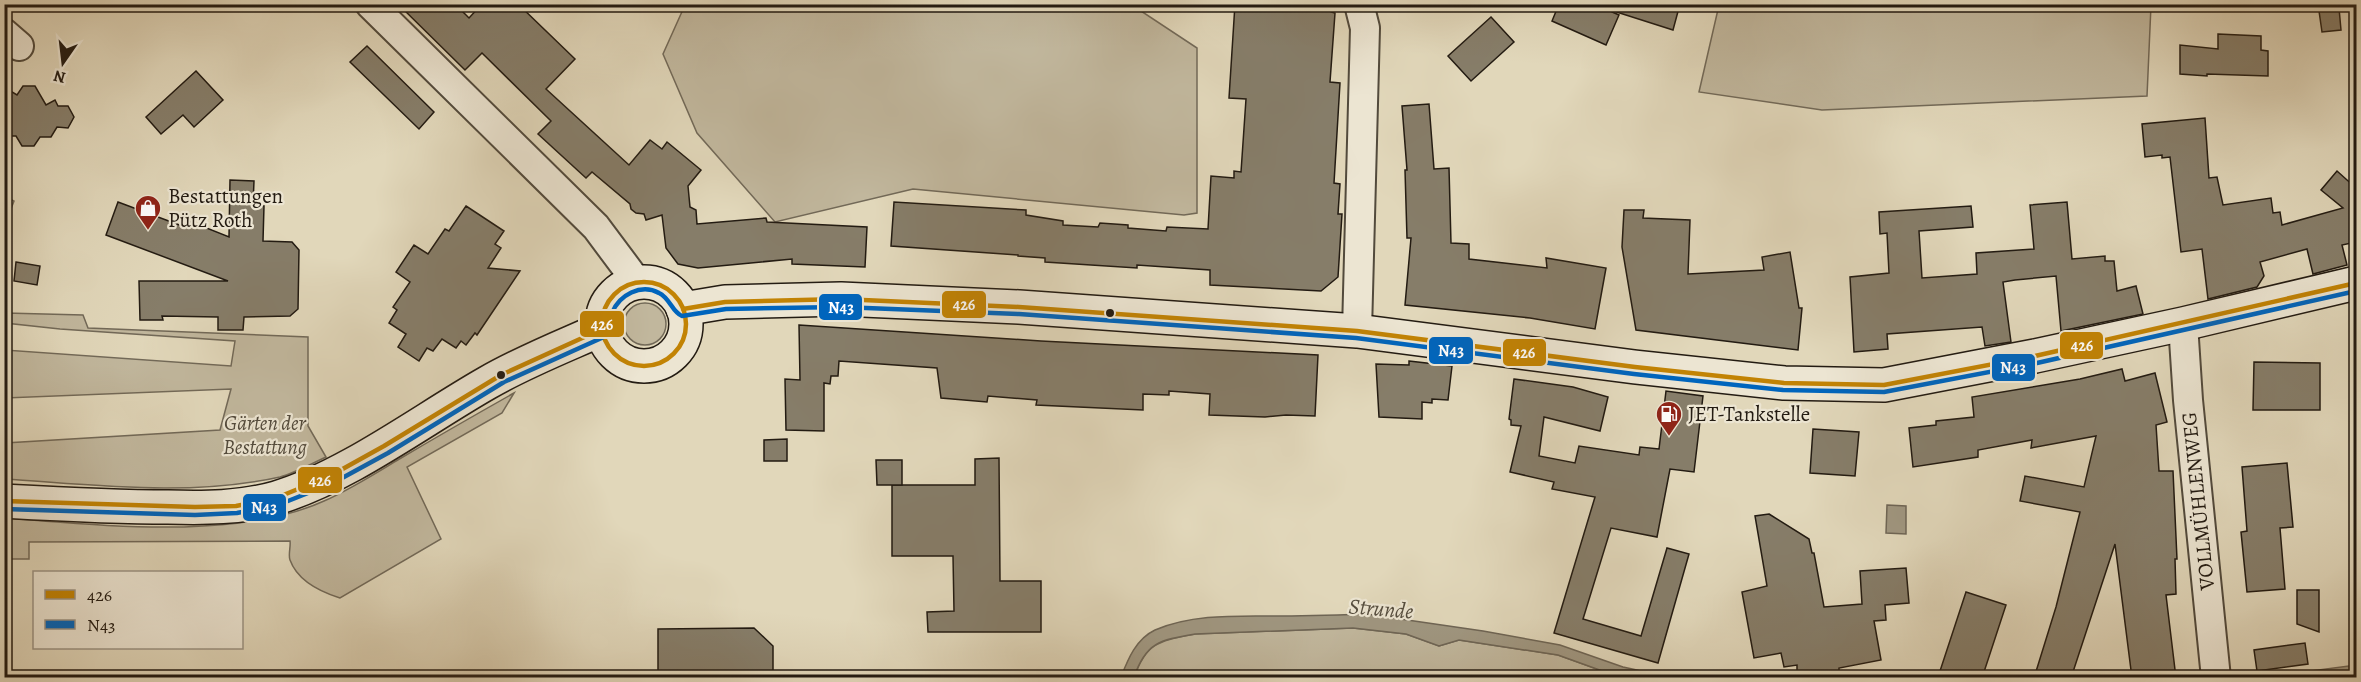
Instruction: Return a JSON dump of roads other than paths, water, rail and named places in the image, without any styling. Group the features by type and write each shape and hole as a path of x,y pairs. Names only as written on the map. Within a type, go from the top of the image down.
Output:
{"main road":[{"path":"637,282 652,283 667,288 675,295 683,309 686,326 682,342 671,356 651,365 636,365 619,358 609,347 602,329 603,313 610,299 622,288 637,282"},
{"path":"683,309 724,302 841,299 1020,306 1357,331 1763,381 1884,385 2035,356 2356,283"},
{"path":"4,501 117,507 204,508 276,498 307,486 351,464 489,382 602,329"}],"street":[{"path":"370,4 596,227 637,282"},
{"path":"1357,331 1365,28 1359,4"},
{"name":"VOLLMÜHLENWEG","path":"2183,324 2188,400 2216,678"}],"place":[{"name":"Bestattungen Pütz Roth","path":"148,231"},
{"name":"JET-Tankstelle","path":"1669,437"}],"park label":[{"name":"Gärten der Bestattung","path":"265,435"}],"water label":[{"name":"Strunde","path":"1381,608"}]}
